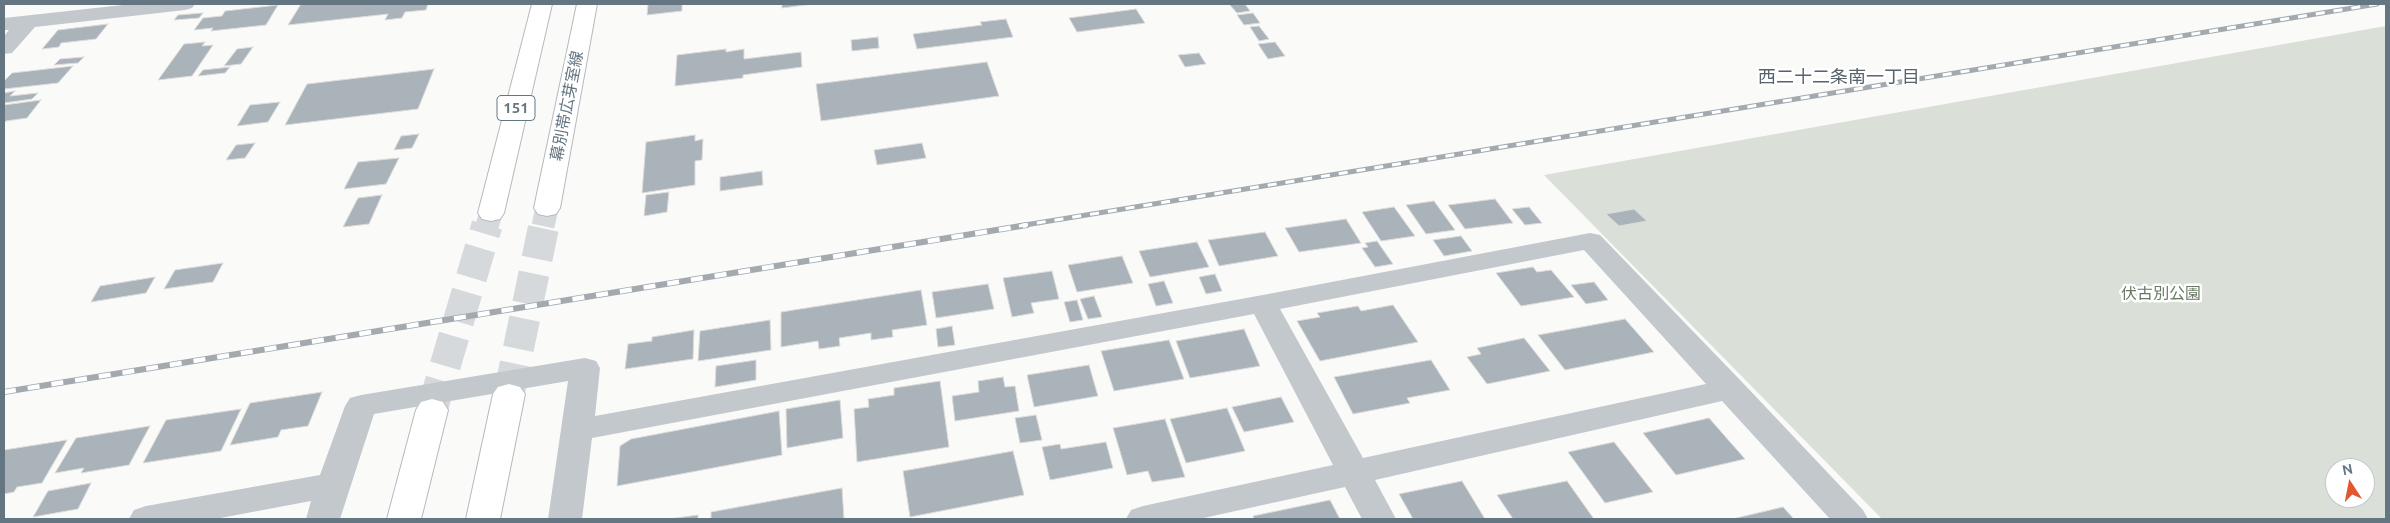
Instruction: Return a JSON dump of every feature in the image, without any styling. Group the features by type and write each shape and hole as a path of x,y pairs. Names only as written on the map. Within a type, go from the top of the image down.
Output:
{"main road":[{"name":"151","path":"491,213 542,4"},
{"name":"幕別帯広芽室線","path":"547,208 587,4"},
{"path":"483,519 509,394"},
{"path":"404,519 432,410"}],"street":[{"path":"4,24 185,4"},
{"path":"4,48 29,21"},
{"path":"577,430 1263,304 1590,241 1851,519"},
{"path":"1263,304 1353,474 1379,519"},
{"path":"323,519 361,406 585,368 565,519"},
{"path":"1143,519 1730,389"},
{"path":"146,519 333,485"}],"green space":[{"name":"伏古別公園","path":"2386,26 2386,519 1882,519 1544,175"}],"building":[{"path":"301,4 428,4 426,10 405,12 402,18 385,20 388,14 288,25"},
{"path":"648,4 682,4 682,11 647,15"},
{"path":"782,4 813,4 782,8"},
{"path":"1229,4 1245,4 1250,11 1237,13"},
{"path":"278,5 266,25 211,31 213,28 194,30 203,18 222,16 225,11"},
{"path":"1136,9 1145,23 1077,32 1069,18"},
{"path":"203,13 199,18 174,20 178,15"},
{"path":"1253,13 1260,23 1244,25 1237,15"},
{"path":"1006,19 1013,37 917,49 913,34 982,25 980,22"},
{"path":"108,24 96,39 61,43 59,47 42,49 58,30"},
{"path":"1259,26 1269,39 1259,41 1250,27"},
{"path":"878,37 879,48 852,51 851,40"},
{"path":"205,42 202,46 213,45 192,76 158,80 184,44"},
{"path":"1275,42 1285,56 1268,59 1258,44"},
{"path":"253,47 241,64 224,66 237,49"},
{"path":"726,49 726,52 744,49 744,59 801,52 802,67 743,75 743,78 675,86 677,55"},
{"path":"1199,53 1206,64 1185,67 1178,55"},
{"path":"84,57 78,63 54,65 60,59"},
{"path":"987,62 999,96 821,121 816,84"},
{"path":"73,66 58,83 4,89 4,81 12,73"},
{"path":"230,67 225,73 198,76 203,70"},
{"path":"434,69 418,109 285,125 307,84"},
{"path":"15,91 10,96 38,93 32,99 4,103 4,93"},
{"path":"41,100 27,118 6,121 4,123 4,105"},
{"path":"280,102 268,122 237,126 250,105"},
{"path":"419,134 412,148 394,150 401,136"},
{"path":"695,135 695,141 703,139 702,160 695,161 695,185 642,193 646,142"},
{"path":"255,143 245,158 226,160 236,145"},
{"path":"922,143 926,158 877,165 874,150"},
{"path":"399,158 386,184 344,189 358,162"},
{"path":"762,171 763,185 720,191 720,177"},
{"path":"669,192 667,212 644,216 646,195"},
{"path":"382,195 369,224 343,227 358,198"},
{"path":"1495,199 1513,223 1465,229 1448,205"},
{"path":"1434,201 1455,230 1426,234 1406,205"},
{"path":"1394,207 1415,236 1381,241 1362,212"},
{"path":"1529,207 1542,223 1525,225 1512,209"},
{"path":"1634,209 1647,221 1619,226 1606,214"},
{"path":"1346,219 1361,243 1299,252 1285,228"},
{"path":"1265,232 1278,256 1219,266 1208,240"},
{"path":"1461,236 1472,251 1444,256 1433,240"},
{"path":"1377,241 1393,264 1375,267 1362,248 1368,247 1365,243"},
{"path":"1197,242 1209,267 1150,277 1139,251"},
{"path":"1122,256 1133,283 1077,292 1068,265"},
{"path":"223,263 213,282 164,289 175,270"},
{"path":"1533,267 1537,272 1551,270 1574,297 1521,306 1496,273"},
{"path":"1052,271 1059,299 1031,303 1034,313 1012,317 1003,278"},
{"path":"1215,274 1222,291 1206,294 1199,277"},
{"path":"155,277 146,293 91,302 100,286"},
{"path":"1164,281 1173,303 1156,306 1148,284"},
{"path":"1594,282 1608,300 1586,304 1571,285"},
{"path":"988,284 994,309 936,318 932,292"},
{"path":"921,290 927,325 892,330 893,337 871,340 871,333 839,338 840,346 819,349 818,341 781,347 781,312"},
{"path":"1094,296 1102,317 1088,319 1080,299"},
{"path":"1077,300 1083,320 1070,322 1064,302"},
{"path":"1393,305 1418,342 1320,361 1297,321 1320,317 1317,313 1358,306 1361,311"},
{"path":"1625,319 1654,352 1565,370 1538,335"},
{"path":"770,320 771,350 698,361 700,331"},
{"path":"952,326 955,345 938,347 936,329"},
{"path":"1244,329 1260,366 1190,378 1176,341"},
{"path":"694,330 693,359 625,369 628,344 652,341 652,337"},
{"path":"1524,338 1550,371 1487,384 1467,357 1481,354 1477,348"},
{"path":"1169,340 1184,379 1114,391 1101,351"},
{"path":"756,360 756,380 715,387 716,366"},
{"path":"1431,360 1450,390 1407,398 1410,403 1353,414 1334,377"},
{"path":"1089,365 1098,396 1034,407 1027,375"},
{"path":"1003,377 1005,387 1015,386 1019,411 955,421 952,396 979,392 978,381"},
{"path":"940,381 949,447 857,462 854,409 869,407 868,399 894,395 894,388"},
{"path":"322,392 308,426 281,430 278,437 230,445 250,403"},
{"path":"1281,397 1294,422 1244,432 1232,407"},
{"path":"840,400 843,438 787,448 786,409"},
{"path":"1227,408 1245,451 1186,463 1170,419"},
{"path":"241,409 221,451 143,463 166,420"},
{"path":"779,411 782,455 617,486 620,446 631,439"},
{"path":"1036,415 1042,440 1020,443 1015,418"},
{"path":"1709,418 1745,459 1676,475 1643,433"},
{"path":"1165,419 1185,477 1152,482 1148,471 1127,475 1113,428"},
{"path":"150,426 129,465 81,473 84,468 55,473 76,438"},
{"path":"67,440 42,483 17,487 14,492 4,494 4,450"},
{"path":"1106,442 1113,468 1050,480 1042,447 1060,444 1061,449"},
{"path":"1614,442 1653,492 1605,503 1568,452"},
{"path":"1013,451 1024,495 910,517 903,471"},
{"path":"1462,481 1485,519 1413,519 1399,494"},
{"path":"1567,481 1594,519 1513,519 1497,495"},
{"path":"91,483 78,509 33,517 48,491"},
{"path":"842,488 844,519 711,519 711,512"},
{"path":"1330,500 1340,519 1254,519 1253,516"},
{"path":"1783,507 1794,519 1732,519"},
{"path":"698,515 698,519 669,519"}],"tunnel":[{"path":"543,226 547,208"},
{"path":"487,226 491,213"},
{"path":"432,410 487,225"},
{"path":"509,394 544,225"}],"railway":[{"path":"1019,226 2377,4"},
{"path":"4,392 1027,225"}],"district":[{"name":"西二十二条南一丁目","path":"1839,77"}]}
